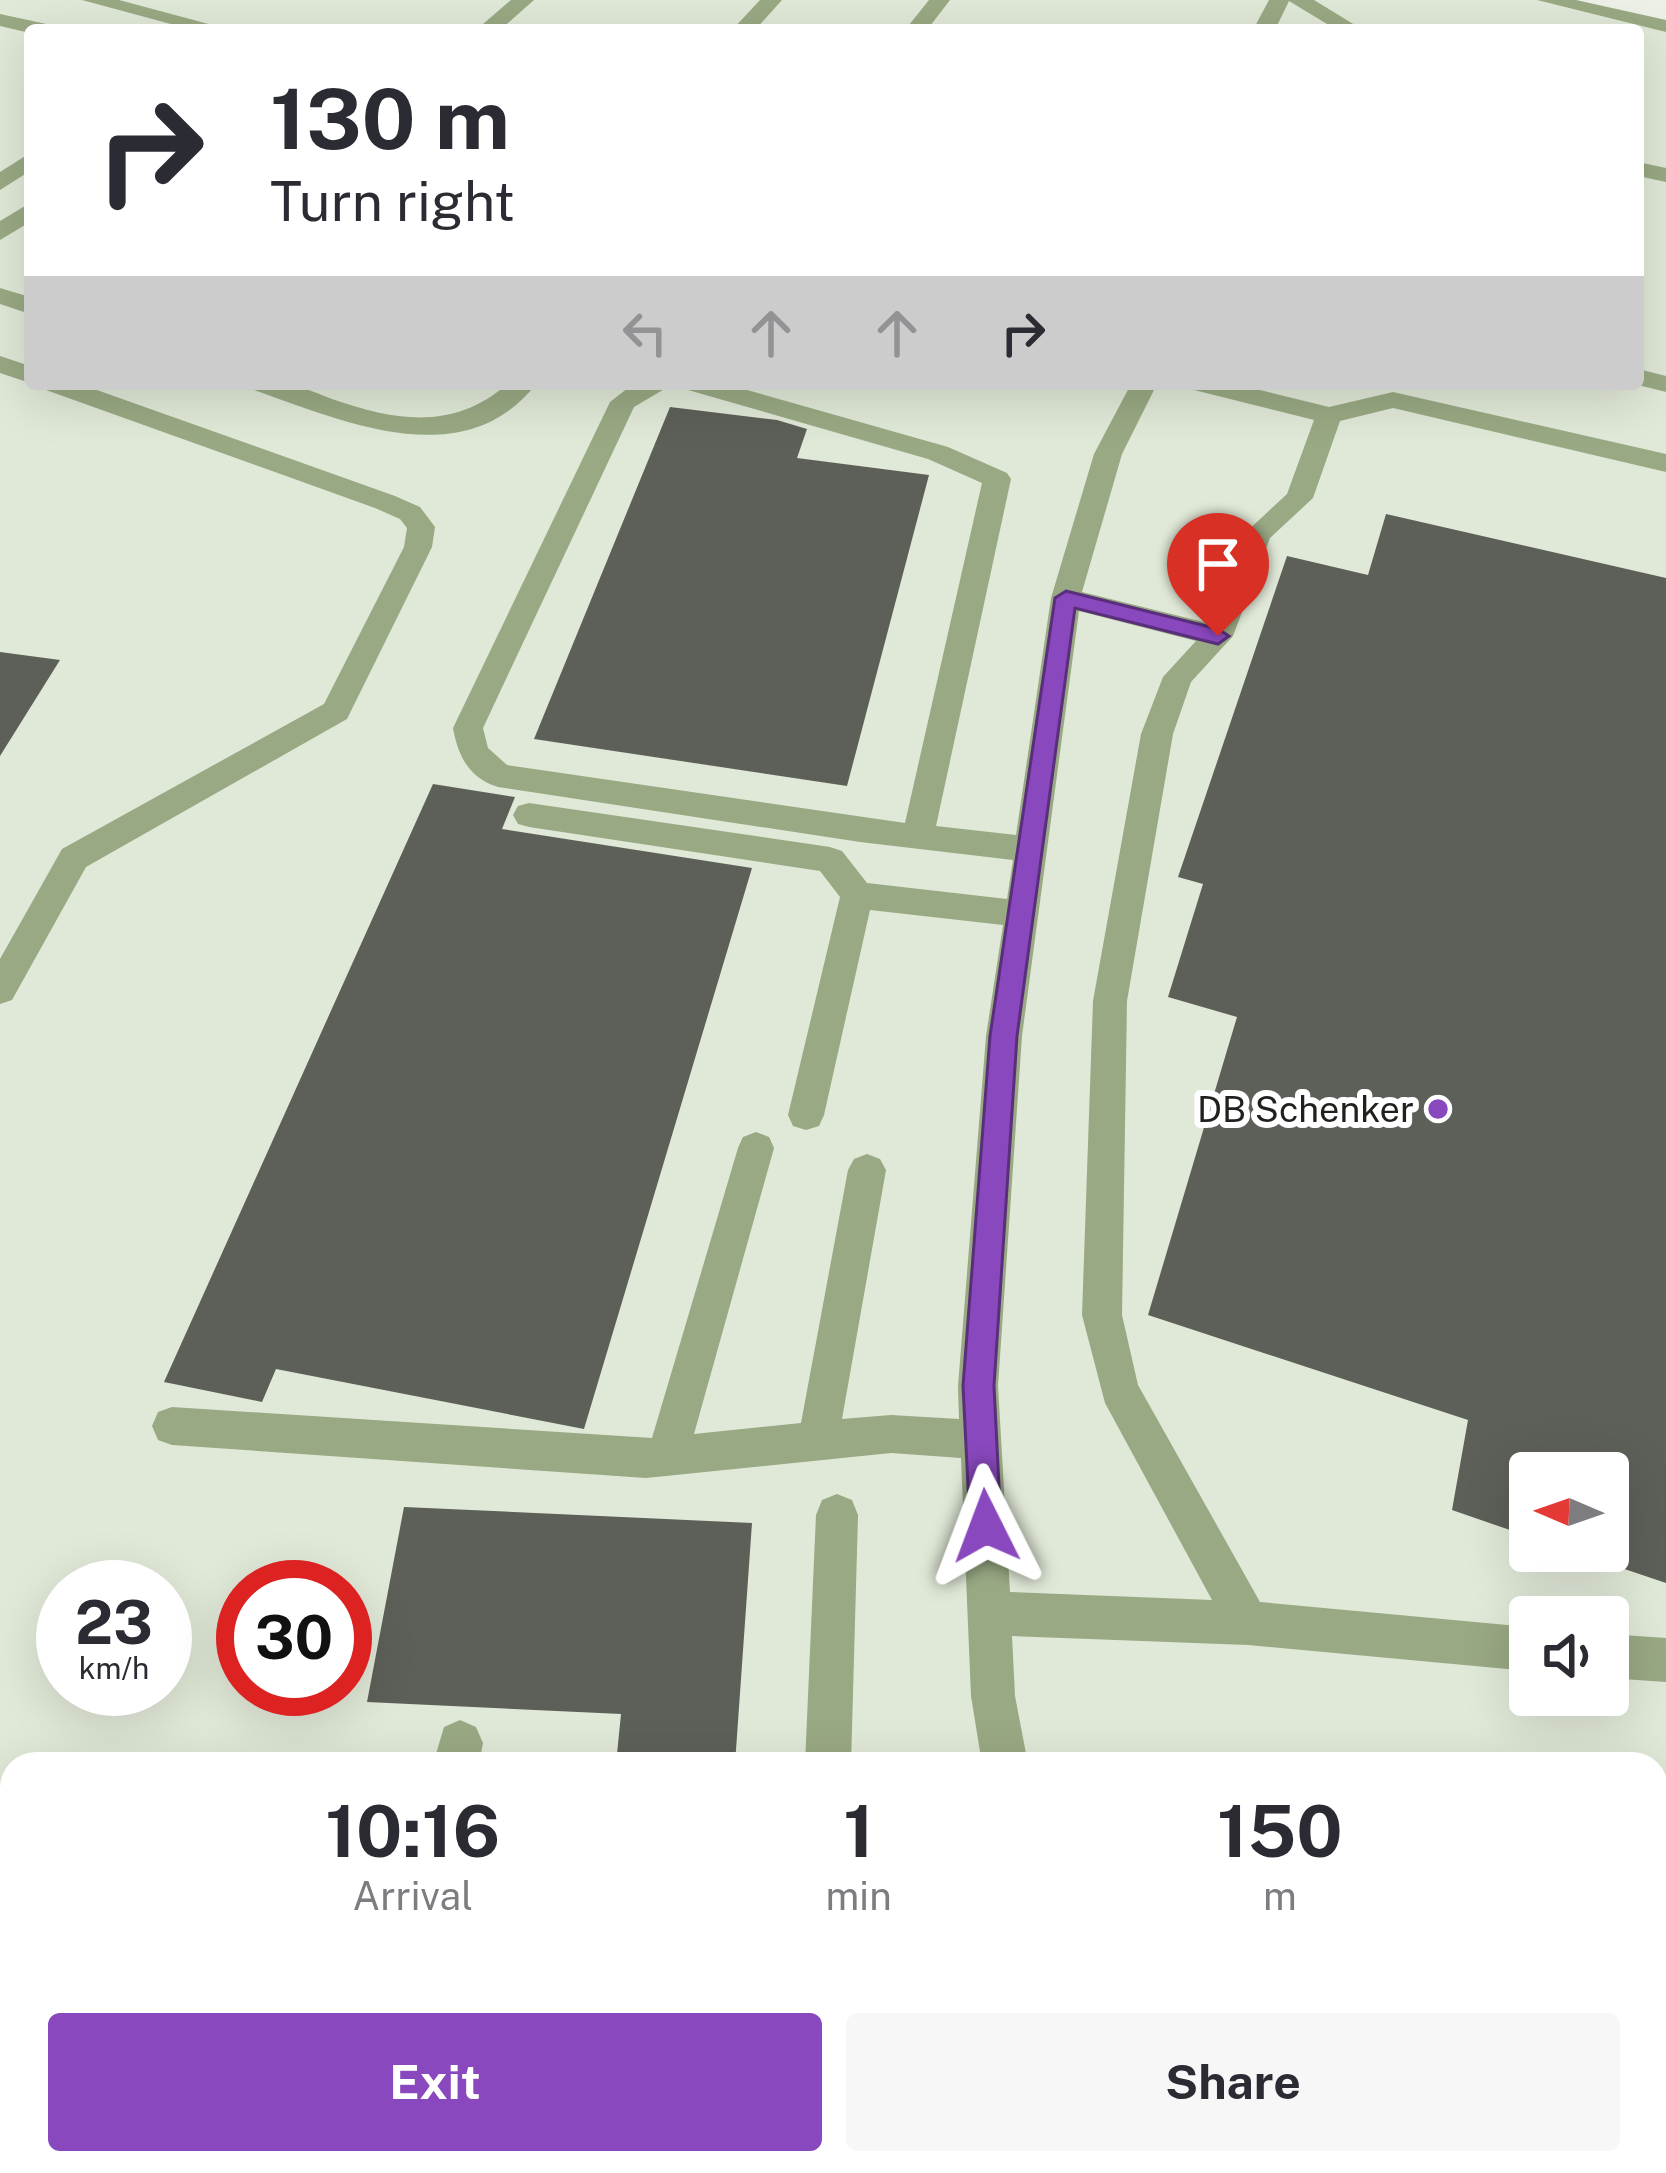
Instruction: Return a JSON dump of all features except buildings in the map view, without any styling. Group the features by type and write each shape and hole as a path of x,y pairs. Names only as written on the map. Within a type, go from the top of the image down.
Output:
{"street":[{"path":"92,0 194,24"},
{"path":"494,24 524,0"},
{"path":"749,24 772,0"},
{"path":"921,24 940,0"},
{"path":"1299,0 1341,24"},
{"path":"1547,0 1666,26"},
{"path":"0,183 24,165"},
{"path":"0,233 24,215"},
{"path":"0,990 74,858 336,711 418,547 421,527 410,513 385,502 72,390"},
{"path":"281,390 398,430 444,430 508,402 518,390"},
{"path":"641,390 623,402 468,728 473,753 498,776 1028,848"},
{"path":"718,390 938,453 997,479 917,836"},
{"path":"1003,1752 993,1696 981,1440 982,1339 1004,1036 1066,598 1108,454 1141,390"},
{"path":"1227,390 1329,415 1394,400 1666,463"},
{"path":"1248,1623 1119,1390 1102,1315 1110,1001 1157,734 1178,676 1218,636 1258,534 1299,498 1329,415"},
{"path":"1066,598 1218,636"},
{"path":"529,815 830,860 856,896 1019,914"},
{"path":"806,1114 856,896"},
{"path":"668,1456 756,1148"},
{"path":"818,1441 867,1170"},
{"path":"172,1426 668,1456 892,1433 981,1440"},
{"path":"828,1752 837,1515"},
{"path":"990,1613 1248,1623 1509,1647"},
{"path":"1629,1657 1666,1660"}],"shaded area":[{"path":"0,0 1547,0 1666,26 1666,1752 0,1752"}],"place":[{"name":"DB Schenker","path":"1438,1109"}],"route":[{"path":"986,1526 978,1386 1004,1036 1066,598 1218,636"}]}
